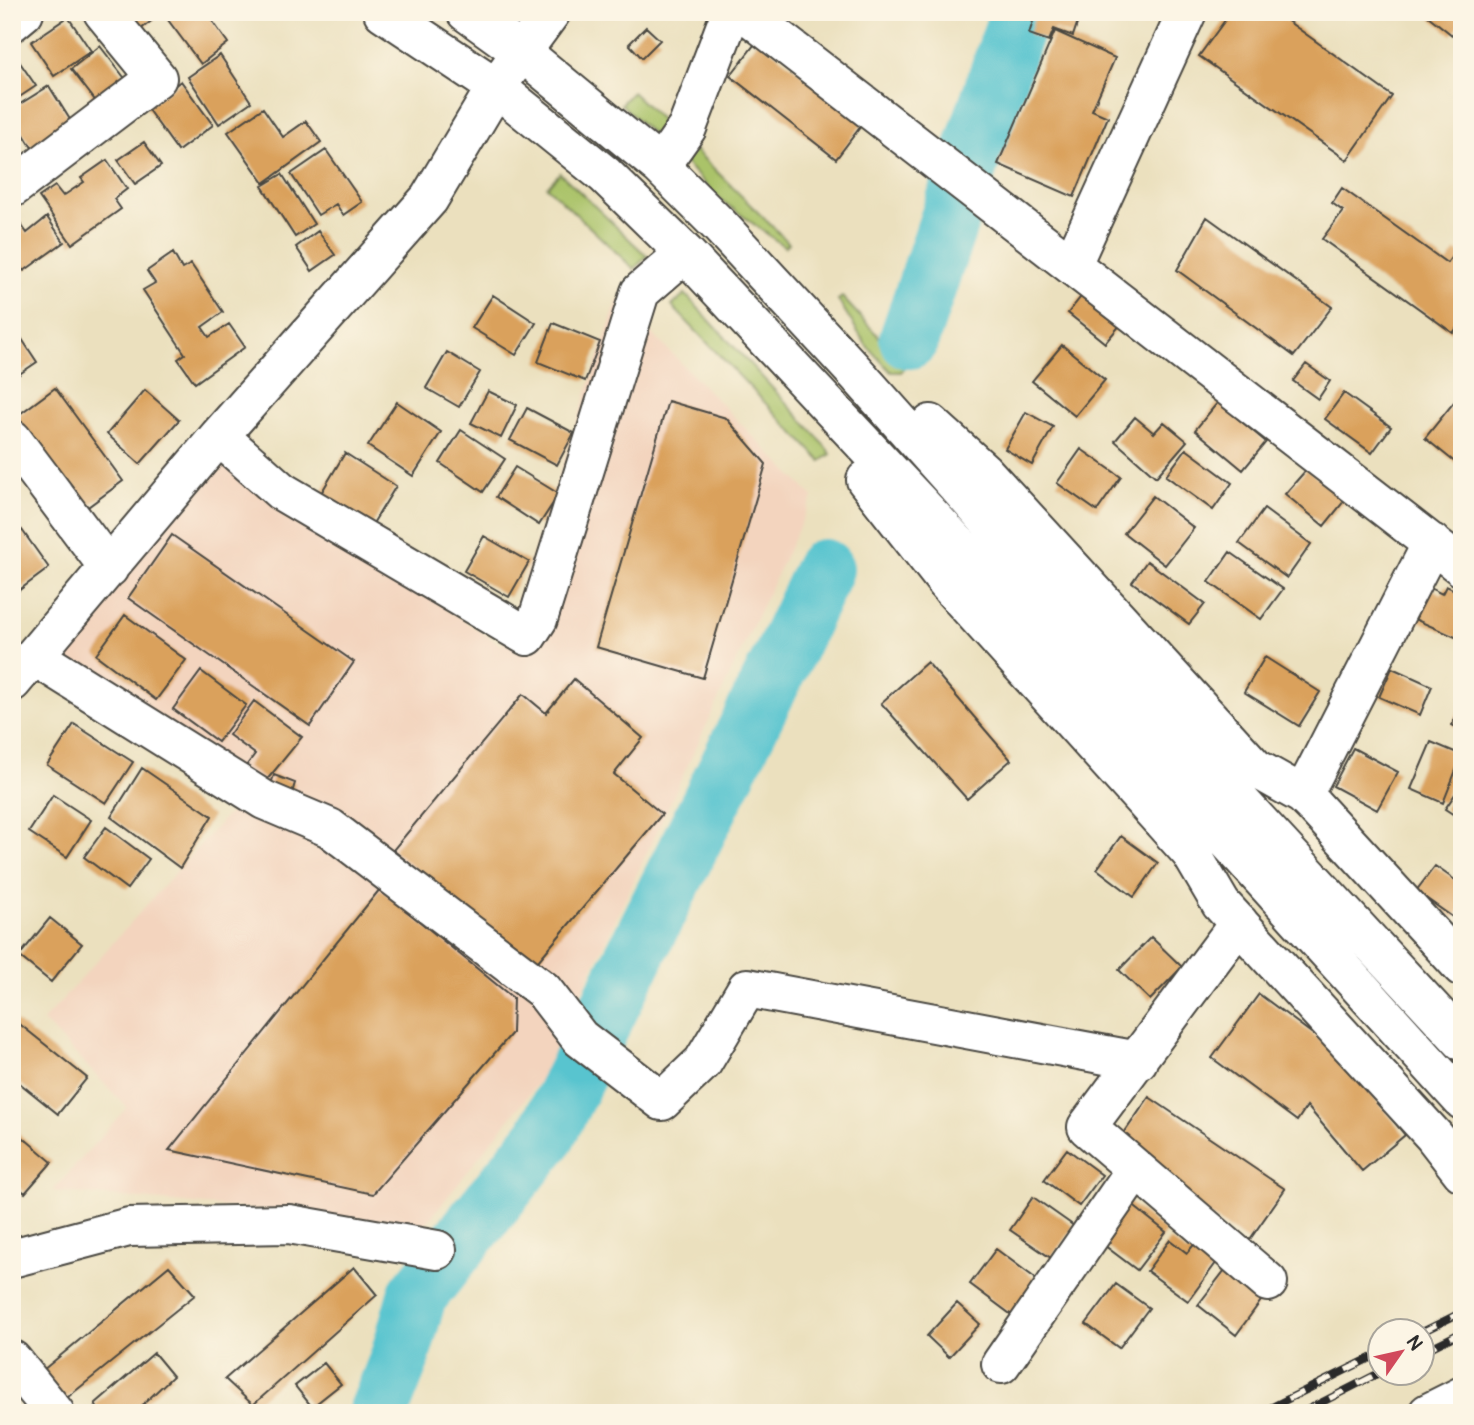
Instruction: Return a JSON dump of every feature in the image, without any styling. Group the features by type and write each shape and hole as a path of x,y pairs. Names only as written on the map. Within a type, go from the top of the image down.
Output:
{"street":[{"path":"12,22 24,12"},
{"path":"12,188 157,78 103,12"},
{"path":"383,12 496,88 605,175 685,253 986,574 1462,1100"},
{"path":"466,12 523,54 660,166 858,374 1211,770 1462,1041"},
{"path":"551,12 496,88 429,199 219,436 23,669 264,800 330,828 543,990 594,1049 662,1101 703,1062 747,988 1138,1061"},
{"path":"660,166 687,128 731,12"},
{"path":"744,12 1462,567"},
{"path":"1072,264 1186,12"},
{"path":"219,436 281,491 527,636 538,619 640,292 685,253"},
{"path":"858,374 929,422 982,471 1255,768 1303,795 1462,967"},
{"path":"823,403 868,484 947,583 1191,853 1221,904 1434,1136 1462,1172"},
{"path":"12,439 109,568"},
{"path":"1303,795 1432,543"},
{"path":"1238,923 1087,1127 1268,1283"},
{"path":"1001,1364 1136,1169"},
{"path":"12,1258 129,1227 156,1226 289,1224 437,1250"},
{"path":"12,1360 55,1413"},
{"path":"1428,1413 1462,1396"}],"shaded area":[{"path":"618,299 813,497 541,1079 425,1225 53,1191 127,1107 43,1021 234,807 40,676 219,456 502,646"}],"green space":[{"path":"632,92 666,124 655,137 621,104"},
{"path":"695,150 789,243 785,247 721,200 684,162"},
{"path":"560,173 647,256 634,269 547,187"},
{"path":"685,294 831,454 821,461 672,306"},
{"path":"842,297 906,366 901,372 891,372 866,345 838,300"}],"building":[{"path":"128,12 163,12 141,29"},
{"path":"178,12 206,12 228,43 201,64 168,20"},
{"path":"1036,12 1081,12 1073,36 1054,29 1049,41 1029,34"},
{"path":"1231,12 1275,12 1392,96 1347,160 1199,56"},
{"path":"1423,12 1462,12 1462,21 1452,35"},
{"path":"68,17 91,51 54,76 31,42"},
{"path":"646,27 660,40 642,58 629,44"},
{"path":"1055,31 1115,58 1092,110 1108,117 1074,197 998,164"},
{"path":"758,40 864,122 836,159 730,76"},
{"path":"100,46 130,85 101,108 71,69"},
{"path":"12,51 36,86 12,102"},
{"path":"220,55 251,102 219,124 188,77"},
{"path":"181,81 213,125 178,151 146,107"},
{"path":"49,86 74,126 34,151 12,115 12,109"},
{"path":"263,108 283,137 306,121 321,142 264,183 228,132"},
{"path":"144,142 161,166 135,184 118,160"},
{"path":"326,150 362,202 343,215 336,204 318,215 291,174"},
{"path":"107,160 127,189 114,199 121,209 72,244 39,197 55,186 63,196 84,182 81,178"},
{"path":"282,174 314,224 295,237 262,186"},
{"path":"1342,188 1447,263 1456,251 1462,255 1462,321 1453,333 1322,239 1343,211 1332,203"},
{"path":"47,217 64,242 24,271 12,256 12,223 17,219 27,233"},
{"path":"1207,217 1332,307 1294,356 1177,270"},
{"path":"318,231 335,255 312,271 296,247"},
{"path":"173,253 182,269 191,264 223,312 202,327 209,337 229,324 245,347 195,383 178,359 185,354 143,290 155,283 147,271"},
{"path":"1084,293 1122,323 1105,343 1068,313"},
{"path":"493,295 536,323 516,355 472,328"},
{"path":"553,323 600,342 585,381 538,362"},
{"path":"12,324 37,362 12,379"},
{"path":"1062,345 1105,380 1075,416 1032,381"},
{"path":"447,352 480,372 459,407 426,388"},
{"path":"1306,364 1330,381 1318,399 1293,381"},
{"path":"55,388 123,481 81,512 13,419"},
{"path":"145,390 179,420 140,464 107,434"},
{"path":"488,391 517,405 501,438 471,423"},
{"path":"1462,392 1462,468 1425,438"},
{"path":"1344,393 1391,427 1372,453 1325,419"},
{"path":"668,401 726,418 766,464 703,678 596,647"},
{"path":"397,402 441,432 413,476 368,446"},
{"path":"1218,402 1266,442 1243,470 1195,430"},
{"path":"527,408 574,433 557,465 510,440"},
{"path":"1026,412 1053,427 1032,465 1005,449"},
{"path":"1135,417 1154,433 1164,422 1187,441 1156,477 1115,441"},
{"path":"461,430 505,459 483,492 440,463"},
{"path":"1081,449 1121,477 1097,511 1057,483"},
{"path":"1186,449 1232,483 1213,510 1166,476"},
{"path":"345,453 396,486 369,530 317,500"},
{"path":"515,467 559,494 539,525 496,497"},
{"path":"1307,469 1345,500 1324,526 1285,494"},
{"path":"1153,496 1194,528 1165,565 1124,533"},
{"path":"1264,509 1311,544 1287,578 1239,543"},
{"path":"22,530 49,568 18,591 12,583 12,537"},
{"path":"172,535 354,662 310,726 128,598"},
{"path":"484,536 529,562 509,597 464,571"},
{"path":"1230,552 1283,589 1261,619 1209,582"},
{"path":"1147,561 1205,604 1189,624 1132,582"},
{"path":"1426,586 1442,594 1446,586 1462,593 1462,640 1412,618"},
{"path":"125,615 186,660 156,700 96,655"},
{"path":"1265,657 1320,692 1299,726 1244,692"},
{"path":"927,662 1011,760 967,799 881,703"},
{"path":"1392,668 1432,686 1420,715 1379,697"},
{"path":"201,671 246,705 218,742 173,709"},
{"path":"574,679 643,738 614,774 662,814 533,967 393,850 523,694 546,713"},
{"path":"254,701 302,737 266,781 246,766 255,754 229,735"},
{"path":"1462,704 1462,730 1452,725"},
{"path":"74,724 133,762 106,803 47,765"},
{"path":"1431,742 1462,755 1443,803 1411,789"},
{"path":"1353,748 1398,772 1377,810 1333,786"},
{"path":"142,768 212,816 180,868 111,817"},
{"path":"274,775 295,783 292,793 268,793"},
{"path":"1462,784 1462,820 1445,809"},
{"path":"53,795 91,820 67,857 29,832"},
{"path":"106,827 149,859 127,889 84,857"},
{"path":"1121,836 1158,863 1134,897 1097,869"},
{"path":"1435,866 1462,885 1462,907 1454,918 1416,891"},
{"path":"380,889 513,998 512,1033 373,1194 169,1150"},
{"path":"50,918 82,944 51,982 19,956"},
{"path":"1151,937 1182,967 1150,1000 1119,970"},
{"path":"1259,994 1338,1053 1405,1135 1362,1171 1307,1106 1297,1121 1212,1058"},
{"path":"12,1018 87,1078 58,1114 12,1077"},
{"path":"1149,1097 1285,1189 1248,1242 1113,1149"},
{"path":"12,1128 52,1162 25,1193 12,1182"},
{"path":"1067,1149 1102,1175 1079,1206 1044,1180"},
{"path":"1033,1197 1074,1226 1051,1258 1010,1230"},
{"path":"1126,1200 1166,1232 1137,1270 1096,1239"},
{"path":"1170,1240 1187,1253 1196,1242 1219,1259 1188,1301 1147,1271"},
{"path":"996,1249 1039,1281 1013,1316 970,1284"},
{"path":"169,1266 195,1295 63,1401 37,1375"},
{"path":"354,1267 377,1295 253,1405 225,1379"},
{"path":"1225,1270 1263,1298 1236,1335 1198,1305"},
{"path":"1116,1284 1149,1308 1119,1348 1086,1324"},
{"path":"957,1303 980,1324 949,1357 927,1336"},
{"path":"154,1353 173,1376 134,1413 100,1413 95,1404"},
{"path":"324,1363 341,1384 312,1407 295,1386"}],"waterway":[{"path":"909,339 1020,12"},
{"path":"378,1413 399,1360 417,1296 545,1137 824,569"}],"railway":[{"path":"1436,1325 1462,1312"},
{"path":"1436,1345 1462,1332"},
{"path":"1260,1413 1366,1360"},
{"path":"1301,1413 1366,1380"}]}
